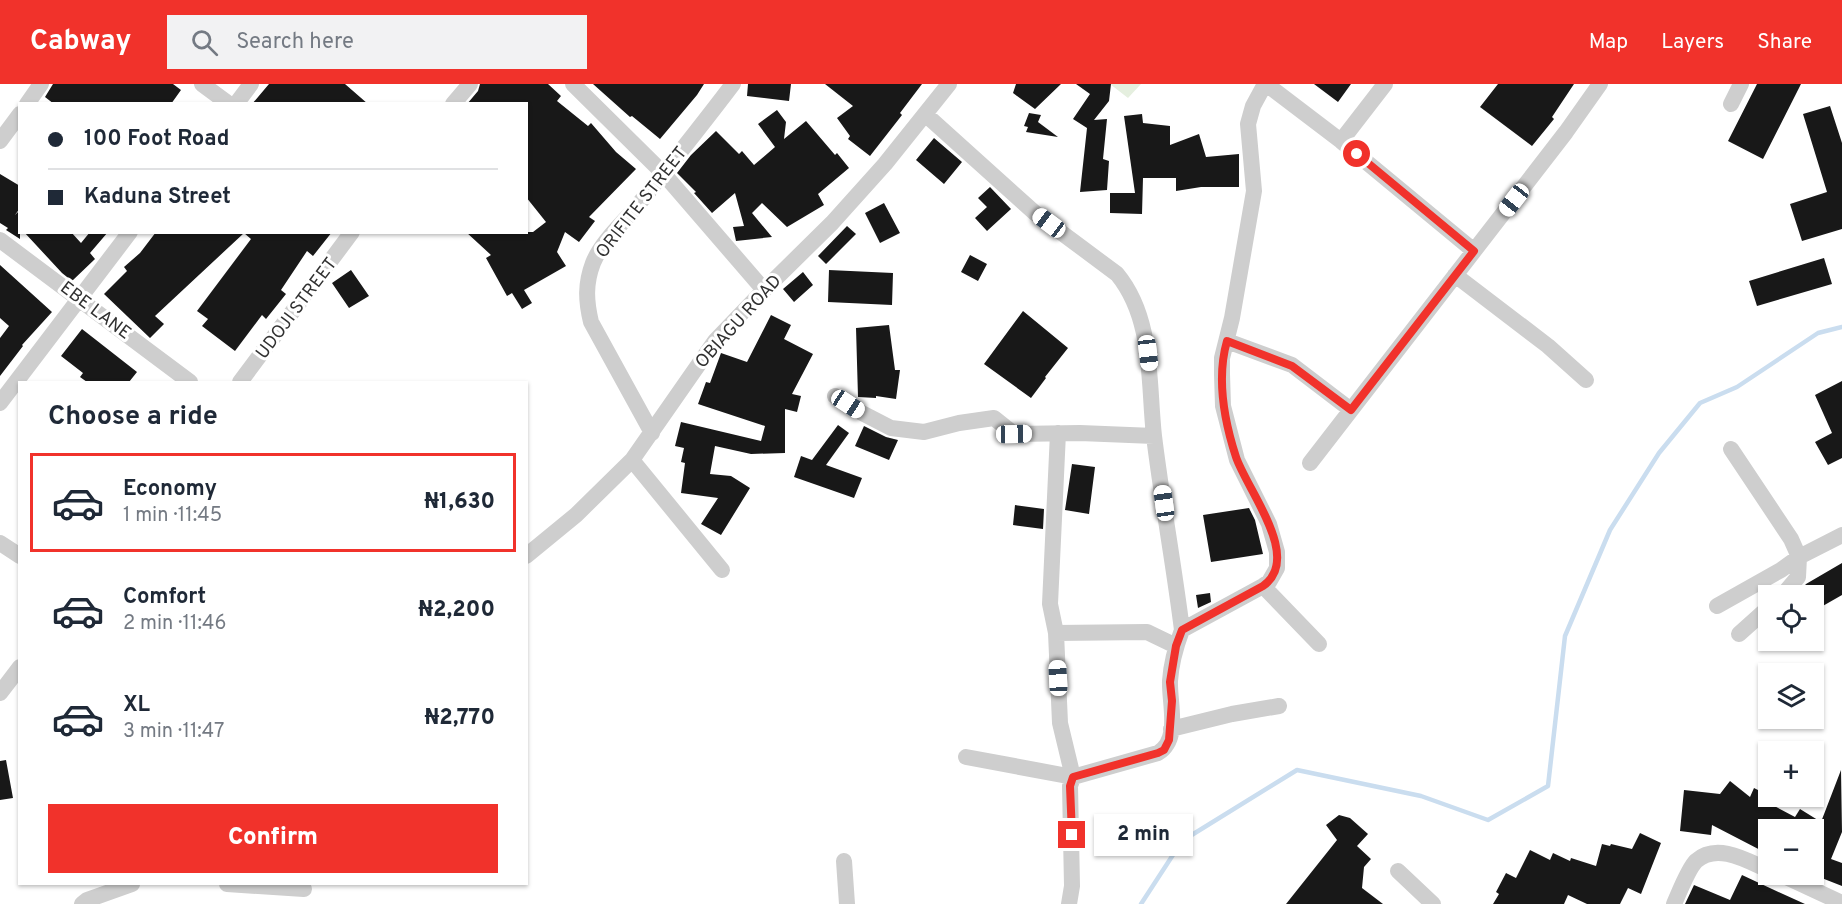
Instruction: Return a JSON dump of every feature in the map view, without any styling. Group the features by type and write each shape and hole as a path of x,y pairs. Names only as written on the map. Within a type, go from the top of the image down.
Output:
{"street":[{"path":"28,102 41,84"},
{"path":"202,84 226,102"},
{"path":"238,102 251,84"},
{"path":"455,102 470,84"},
{"path":"573,84 663,173 764,290"},
{"name":"ORIFITE STREET","path":"652,433 591,322 585,295 596,255 733,84"},
{"name":"OBIAGU ROAD","path":"528,554 576,515 632,460 715,342 832,223 885,164 949,84"},
{"path":"1056,633 1147,633 1179,638 1269,582 1277,568 1277,552 1269,524 1237,460 1223,406 1222,358 1254,190 1249,115 1265,84 1341,141 1474,251"},
{"path":"1341,141 1385,84"},
{"path":"1310,463 1566,132 1600,84"},
{"path":"1731,104 1741,84"},
{"path":"925,114 1035,213 1100,260 1128,287 1146,340 1154,436 1179,638 1170,682 1171,729 1164,750 1073,777 966,757"},
{"path":"0,141 18,117"},
{"path":"0,403 128,234"},
{"name":"UDOJI STREET","path":"241,381 351,234"},
{"name":"EBE LANE","path":"0,240 189,381"},
{"path":"1455,275 1548,346 1586,380"},
{"path":"1227,341 1292,366 1351,410"},
{"path":"835,396 891,428 924,432 959,423 994,418 1014,434 1154,436"},
{"path":"1058,433 1050,604 1056,633 1060,723 1073,777 1070,786 1072,885 1069,904"},
{"path":"1731,449 1791,539 1799,557 1798,577 1791,585"},
{"path":"632,460 722,570"},
{"path":"1717,606 1782,570 1799,557 1842,536"},
{"path":"0,543 18,555"},
{"path":"1263,586 1319,644"},
{"path":"1739,634 1758,617"},
{"path":"0,693 18,670"},
{"path":"1171,729 1232,714 1279,706"},
{"path":"1674,904 1695,862 1711,854 1730,854 1758,866"},
{"path":"844,861 847,904"},
{"path":"1398,871 1433,904"},
{"path":"82,904 87,900 129,885"},
{"path":"236,885 303,892"},
{"path":"1804,885 1842,903"}],"green space":[{"path":"1110,84 1141,84 1128,98"}],"building":[{"path":"53,84 173,84 181,90 172,102 51,102 45,97"},
{"path":"269,84 345,84 366,102 254,102"},
{"path":"480,84 548,84 561,96 557,101 588,126 591,123 616,152 636,169 589,217 595,221 579,242 565,232 557,252 566,266 524,290 532,303 522,309 512,293 507,296 486,258 491,255 468,234 528,234 546,222 528,200 528,102 469,102 478,91"},
{"path":"593,84 704,84 660,139 632,116 630,117"},
{"path":"748,84 791,84 789,101 747,96"},
{"path":"825,84 922,84 900,113 902,115 870,156 848,139 850,136 837,118 853,106"},
{"path":"1016,84 1061,84 1035,109 1013,93"},
{"path":"1076,84 1111,84 1109,101 1094,120 1107,119 1103,159 1109,161 1107,190 1080,192 1087,128 1073,119 1090,94"},
{"path":"1314,84 1351,84 1338,102"},
{"path":"1498,84 1574,84 1552,117 1554,119 1532,146 1480,107"},
{"path":"1757,84 1801,84 1763,159 1728,141"},
{"path":"1830,106 1842,143 1842,229 1802,241 1790,204 1827,192 1803,114"},
{"path":"777,110 786,122 784,139 806,121 849,168 818,194 824,205 787,227 762,203 752,213 772,237 736,241 733,227 744,226 735,193 712,213 677,173 691,155 716,131 739,154 742,151 754,165 775,147 758,124"},
{"path":"1029,113 1041,115 1038,122 1058,137 1026,132 1028,127 1024,126"},
{"path":"1142,114 1143,123 1170,126 1170,145 1199,134 1206,157 1239,154 1239,187 1201,187 1176,191 1176,178 1143,178 1142,214 1110,213 1110,193 1135,193 1124,116"},
{"path":"934,138 962,162 944,184 916,160"},
{"path":"0,174 18,185 18,211 15,215 18,212 20,239 0,223"},
{"path":"990,187 1011,209 987,231 975,218 987,207 978,198"},
{"path":"884,203 900,233 880,243 865,213"},
{"path":"847,226 856,234 826,264 818,256"},
{"path":"26,234 73,234 81,243 88,234 106,234 90,253 95,259 72,281"},
{"path":"154,234 243,234 155,316 164,324 150,338 104,294 127,271 124,267 140,253"},
{"path":"245,234 330,234 313,256 307,251 281,290 286,294 266,319 262,315 235,351 202,326 208,319 197,311 251,239"},
{"path":"970,255 987,264 978,281 961,272"},
{"path":"1824,258 1832,284 1757,306 1749,281"},
{"path":"0,265 52,312 22,345 0,376 0,338 9,326 0,318"},
{"path":"351,270 369,296 349,308 332,283"},
{"path":"829,270 893,273 892,305 828,302"},
{"path":"803,272 813,285 794,302 783,289"},
{"path":"1023,311 1068,348 1031,398 984,364"},
{"path":"771,315 791,325 784,339 813,354 792,394 801,396 797,412 785,409 785,453 751,454 715,446 710,474 731,476 750,488 721,535 701,524 718,498 681,493 685,463 681,462 684,448 675,446 681,422 761,441 765,426 698,404 706,382 710,383 721,353 747,362"},
{"path":"889,325 895,370 900,370 896,399 876,396 876,398 858,397 856,328"},
{"path":"82,329 137,372 130,381 86,381 80,377 83,373 61,356"},
{"path":"1842,381 1842,458 1828,465 1815,442 1832,433 1815,395"},
{"path":"838,425 849,433 826,465 862,478 854,498 794,477 801,456 812,460"},
{"path":"864,426 898,440 889,460 855,446"},
{"path":"1072,464 1095,467 1089,514 1065,510"},
{"path":"1015,505 1044,509 1043,529 1013,525"},
{"path":"1249,508 1255,520 1263,554 1211,562 1203,515"},
{"path":"1842,563 1842,595 1824,605 1824,585 1806,584"},
{"path":"1210,593 1211,602 1198,608 1196,595"},
{"path":"6,760 13,798 0,800 0,761"},
{"path":"1841,770 1842,832 1831,859 1842,863 1842,886 1824,879 1824,819 1822,819"},
{"path":"1730,781 1750,797 1754,788 1758,790 1758,807 1776,807 1795,817 1800,809 1816,819 1758,819 1758,849 1712,825 1711,835 1680,831 1684,790 1720,794"},
{"path":"1339,815 1350,818 1368,834 1357,846 1371,859 1364,867 1362,888 1383,904 1286,904 1337,840 1326,825"},
{"path":"1640,833 1661,843 1641,894 1628,888 1620,904 1587,904 1568,895 1564,904 1493,904 1499,894 1496,892 1506,873 1516,878 1530,850 1550,860 1553,853 1570,861 1571,858 1596,866 1602,844 1632,849"},
{"path":"1742,875 1758,882 1758,885 1764,885 1805,904 1685,904 1694,885 1730,900"}],"waterway":[{"path":"1141,904 1182,841 1297,770 1421,796 1488,820 1548,786 1565,636 1610,530 1659,453 1700,403 1737,387 1818,333 1842,327"}],"route":[{"path":"1072,835 1070,786 1073,777 1164,750 1171,729 1170,682 1176,646 1182,630 1263,586 1269,582 1277,568 1277,552 1269,524 1237,460 1223,406 1222,358 1227,341 1292,366 1351,410 1474,251 1357,154"}]}
